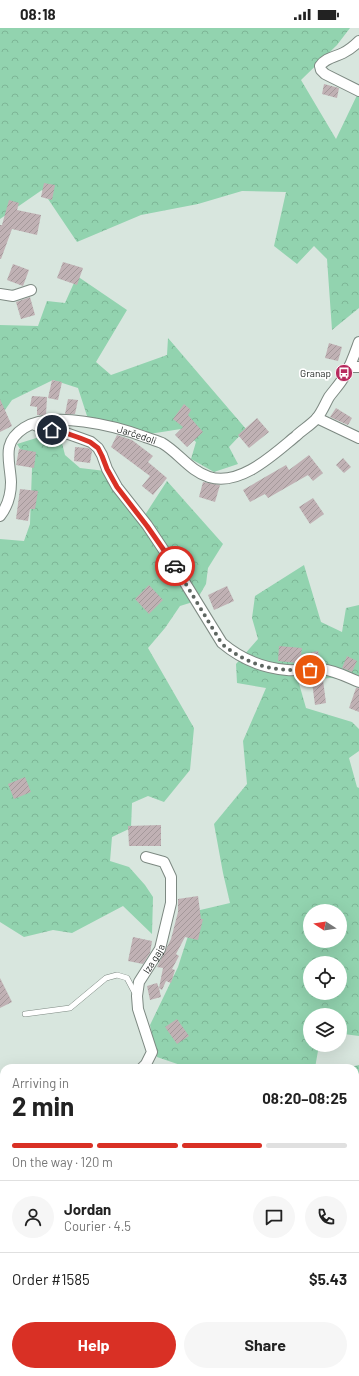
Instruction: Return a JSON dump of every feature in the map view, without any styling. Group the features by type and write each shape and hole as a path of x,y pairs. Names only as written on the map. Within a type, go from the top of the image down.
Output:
{"street":[{"path":"359,41 353,47 326,60 320,66 321,70 325,74 359,91"},
{"path":"0,294 13,296 32,290"},
{"name":"Jarčedoli","path":"0,516 4,511 9,498 11,484 8,450 9,444 24,428 39,422 55,420 80,421 103,425 137,434 162,444 200,474 220,479 236,476 249,471 276,452 317,418 345,376 354,367 359,342"},
{"path":"317,418 359,438"},
{"path":"33,424 43,429 60,431 80,438 90,442 98,448 117,487 180,573 222,644 250,662 264,667 287,670 321,669 359,682"},
{"name":"Iza gaja","path":"146,857 164,862 171,877 171,903 160,949 139,982 137,996 138,1009 152,1052 146,1064"}],"lane":[{"path":"25,1014 70,1008 106,978 117,975 127,978 137,996"}],"green space":[{"path":"0,28 350,28 337,45 301,80 336,139 359,91 359,308 332,330 327,259 314,246 297,264 274,246 286,192 242,191 198,204 141,215 77,242 42,190 0,219"},
{"path":"77,276 127,310 96,362 111,375 167,355 168,338 246,429 229,447 238,464 214,472 191,459 196,442 181,429 149,434 88,419 78,388 53,380 12,400 0,417 0,325 38,326 47,301 65,303"},
{"path":"46,435 62,443 65,455 80,468 114,472 141,521 167,481 223,544 208,568 206,584 196,601 180,606 165,628 148,648 194,728 190,770 164,802 148,796 132,803 131,828 112,837 110,861 129,867 145,885 153,897 152,934 123,906 72,933 53,930 24,937 0,922 0,539 24,541 30,524 32,468 17,444"},
{"path":"304,565 321,622 342,632 346,608 359,605 359,676 355,680 331,678 298,680 306,708 352,722 359,729 359,751 349,758 357,787 359,788 359,1036 347,1034 347,1008 303,1008 303,1052 318,1052 316,1064 177,1064 157,1057 150,1025 178,967 196,911 230,903 214,824 247,784 243,741 266,688 237,683 236,664 258,639 252,618 255,596"}],"building":[{"path":"324,84 339,88 337,98 322,94"},
{"path":"44,183 55,185 52,200 41,197"},
{"path":"9,200 19,203 17,210 41,215 37,235 12,229 0,259 0,225 2,225"},
{"path":"63,262 83,268 77,285 57,278"},
{"path":"13,264 29,270 23,286 7,280"},
{"path":"30,297 35,315 21,319 16,302"},
{"path":"329,343 342,347 338,361 325,358"},
{"path":"52,380 62,382 58,400 48,398"},
{"path":"32,396 47,397 46,415 37,415 37,407 30,406"},
{"path":"0,399 12,426 0,432"},
{"path":"68,399 78,400 75,414 65,414"},
{"path":"184,404 191,410 188,415 203,432 187,447 175,435 183,427 173,419"},
{"path":"336,408 352,418 348,425 330,417"},
{"path":"257,418 269,432 249,448 238,435"},
{"path":"117,435 132,440 153,456 148,462 167,478 153,495 142,486 150,476 111,447"},
{"path":"75,447 88,448 92,451 90,463 74,461"},
{"path":"19,449 36,452 34,468 16,465"},
{"path":"309,455 323,473 313,481 308,475 268,498 265,494 250,502 243,490 286,465 289,470"},
{"path":"343,458 351,467 344,473 336,465"},
{"path":"203,482 220,485 215,502 199,497"},
{"path":"20,489 38,491 35,509 30,509 28,521 16,519"},
{"path":"313,498 324,514 310,524 299,507"},
{"path":"149,585 163,600 149,614 135,599"},
{"path":"227,586 234,601 214,610 208,595"},
{"path":"279,646 302,648 301,655 318,651 320,662 297,663 278,661"},
{"path":"347,656 357,661 352,672 342,668"},
{"path":"323,680 326,703 315,705 312,682"},
{"path":"356,688 359,688 359,712 349,708"},
{"path":"25,777 31,792 14,799 8,784"},
{"path":"161,825 161,846 129,846 128,826"},
{"path":"198,896 201,919 203,919 198,940 185,937 176,954 179,956 172,969 175,970 171,983 166,981 162,990 159,988 163,968 157,967 171,939 178,912 178,899"},
{"path":"133,937 152,941 150,953 143,964 128,961"},
{"path":"0,978 12,1002 0,1008"},
{"path":"157,983 161,997 150,1000 147,986"},
{"path":"177,1019 189,1036 177,1044 165,1027"}],"way so far":[{"path":"175,566 222,644 239,656 264,667 287,670 310,670"}],"place":[{"name":"Granap","path":"344,373"}],"route":[{"path":"52,430 60,431 80,438 90,442 98,448 117,487 175,566"}]}
